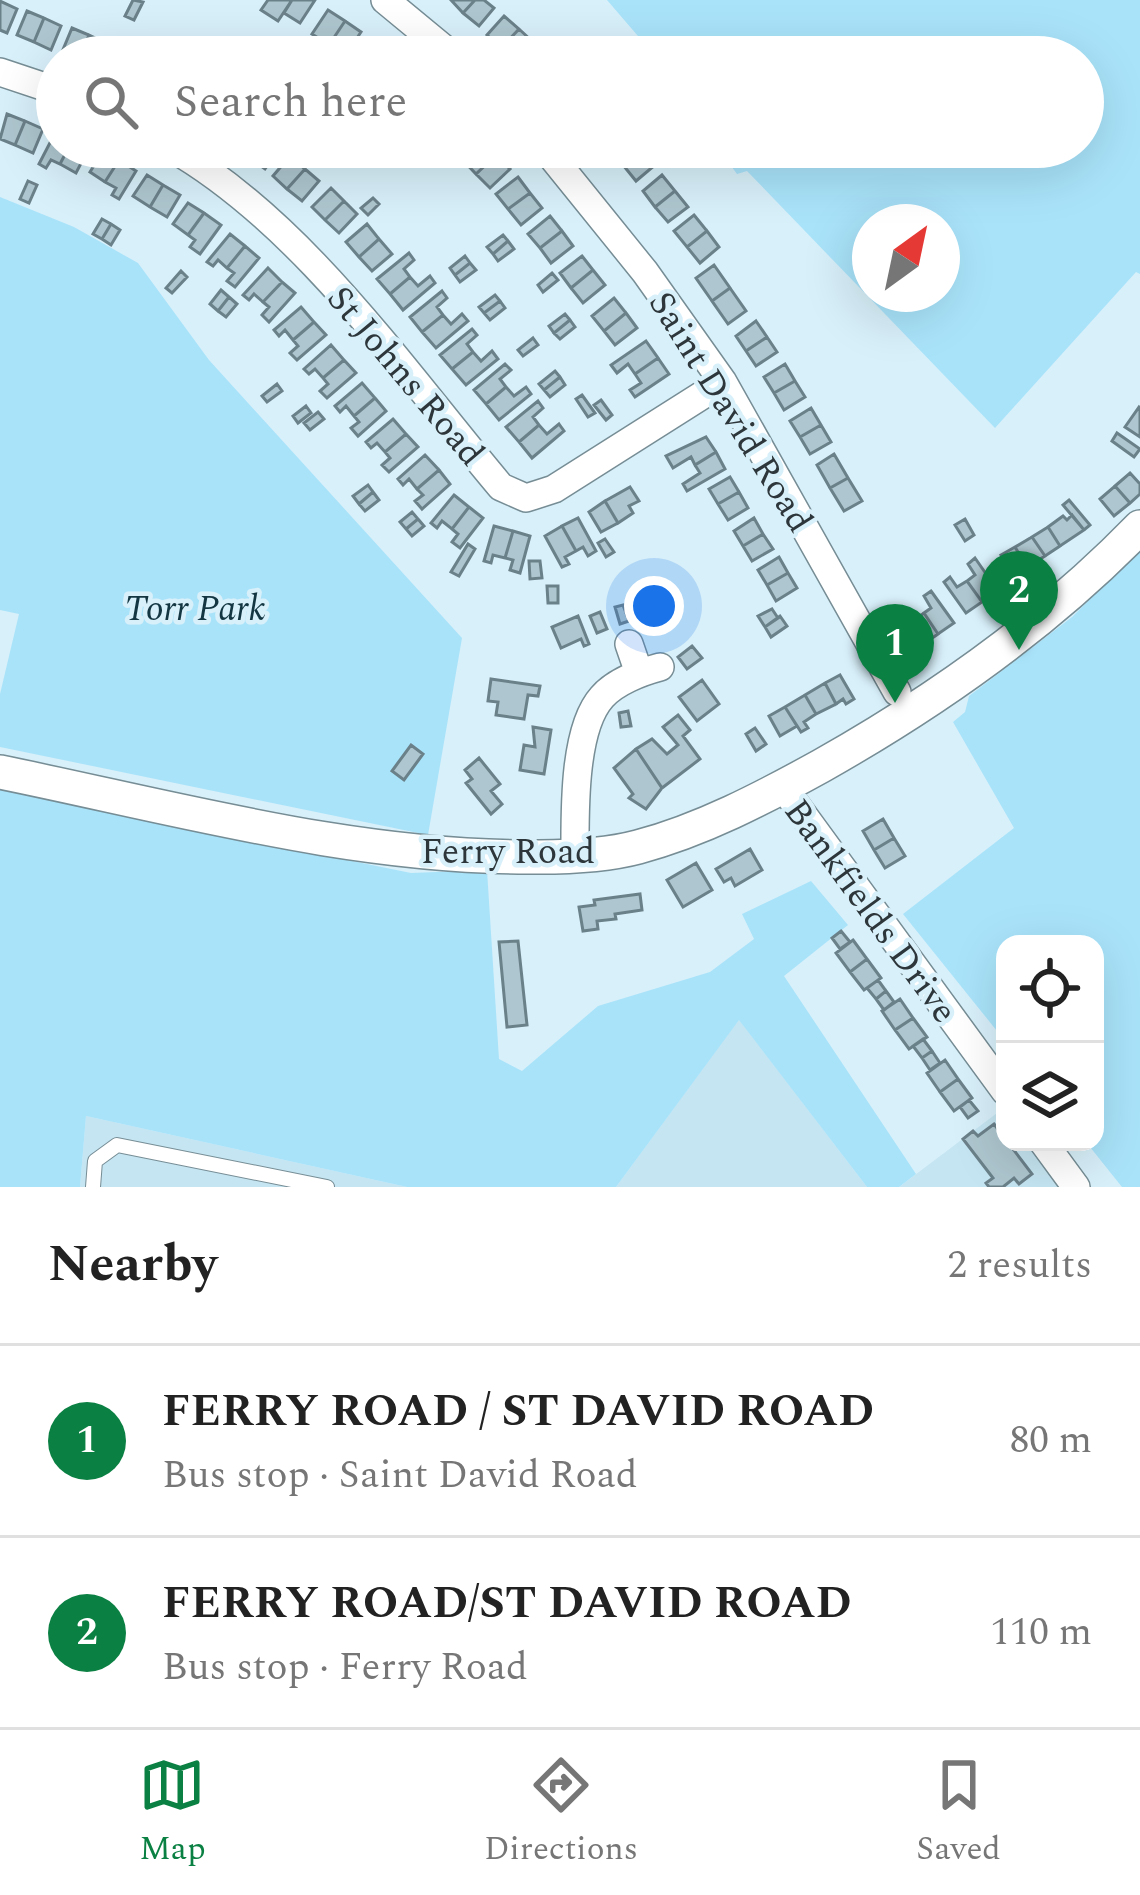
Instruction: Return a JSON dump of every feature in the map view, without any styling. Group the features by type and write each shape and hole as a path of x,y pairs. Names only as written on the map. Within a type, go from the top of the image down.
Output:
{"street":[{"path":"385,0 429,36"},
{"path":"0,72 36,84"},
{"name":"St Johns Road","path":"201,168 240,195 314,262 501,487 526,498 554,489 723,382"},
{"name":"Saint David Road","path":"561,168 645,272 723,382 897,692"},
{"name":"Ferry Road","path":"0,772 338,841 444,854 542,858 633,848 687,832 782,787 913,714 1039,621 1096,573 1140,527"},
{"path":"575,854 585,731 602,696 650,670 629,644"},
{"name":"Bankfields Drive","path":"782,787 996,1079"},
{"path":"1049,1151 1076,1187"}],"lane":[{"path":"93,1187 95,1161 117,1145 328,1187"}],"shaded area":[{"path":"739,1019 867,1187 616,1187"},
{"path":"996,1114 996,1151 1040,1151 1067,1187 899,1187"},
{"path":"86,1116 407,1187 80,1187"}],"green space":[{"path":"607,0 1140,0 1140,274 1136,272 995,428 883,312 960,312 960,204 852,204 852,280 747,171 737,174 733,168 1104,168 1104,36 638,36"},
{"name":"Torr Park","path":"0,197 74,227 138,263 209,360 462,638 428,835 0,747 0,694 19,614 0,610"},
{"path":"1140,549 1140,1187 1122,1187 1093,1151 1104,1151 1104,935 996,935 996,1030 903,914 1014,828 953,722 965,712 969,696 1072,617"},
{"path":"0,789 411,873 487,870 499,1059 522,1071 598,1006 710,972 754,939 742,914 811,881 848,925 784,976 916,1174 899,1187 867,1187 739,1020 616,1187 407,1187 86,1116 80,1187 0,1187"}],"building":[{"path":"133,0 143,2 134,20 125,16"},
{"path":"268,0 292,0 278,21 261,10"},
{"path":"292,0 315,0 300,23 284,13"},
{"path":"451,0 475,0 463,13"},
{"path":"475,0 494,8 479,26 463,13"},
{"path":"0,1 17,9 7,33 0,30"},
{"path":"328,10 345,21 335,36 312,34"},
{"path":"27,11 44,18 34,42 17,35"},
{"path":"504,16 519,29 512,36 487,35"},
{"path":"44,18 61,26 57,36 36,36"},
{"path":"345,21 361,32 358,36 335,36"},
{"path":"7,114 25,121 15,145 0,139"},
{"path":"25,121 36,126 33,153 15,145"},
{"path":"92,168 114,168 105,182 90,172"},
{"path":"114,168 136,171 119,199 112,195 116,188 105,182"},
{"path":"280,168 305,169 287,189 273,176"},
{"path":"482,168 510,169 490,188 476,174"},
{"path":"625,168 651,168 636,181"},
{"path":"305,169 319,181 302,201 287,189"},
{"path":"147,175 163,185 150,207 133,196"},
{"path":"662,175 675,191 655,207 643,191"},
{"path":"518,177 530,193 508,209 496,194"},
{"path":"28,181 37,185 29,203 20,199"},
{"path":"163,185 180,195 167,217 150,207"},
{"path":"331,188 344,201 325,220 312,207"},
{"path":"675,191 688,207 668,222 655,207"},
{"path":"530,193 542,208 521,225 508,209"},
{"path":"373,198 379,204 368,215 361,208"},
{"path":"344,201 357,214 339,233 325,220"},
{"path":"188,203 204,213 188,235 173,224"},
{"path":"204,213 221,225 200,254 190,247 195,240 188,235"},
{"path":"694,215 707,231 687,247 674,231"},
{"path":"550,216 562,231 540,248 528,234"},
{"path":"102,219 111,224 102,239 93,234"},
{"path":"111,224 120,230 111,245 102,239"},
{"path":"367,224 379,239 359,257 346,242"},
{"path":"562,231 573,246 551,263 540,248"},
{"path":"707,231 719,247 700,263 687,247"},
{"path":"230,234 245,246 227,268 218,260 213,266 207,262"},
{"path":"503,235 508,241 493,254 487,247"},
{"path":"379,239 392,254 372,271 359,257"},
{"path":"508,241 514,249 498,261 493,254"},
{"path":"245,246 259,258 235,287 227,281 234,273 227,268"},
{"path":"409,253 414,260 404,269 410,277 390,294 377,279"},
{"path":"465,256 470,263 455,275 450,268"},
{"path":"582,256 593,270 571,288 560,273"},
{"path":"470,263 476,270 460,282 455,275"},
{"path":"714,265 730,288 712,301 696,278"},
{"path":"268,268 282,282 263,302 254,294 249,300 243,295"},
{"path":"593,270 605,285 583,303 571,288"},
{"path":"181,271 187,277 172,293 166,288"},
{"path":"552,273 558,280 543,292 538,285"},
{"path":"430,276 435,283 403,310 390,294 410,277 418,286"},
{"path":"282,282 295,293 269,322 262,315 269,307 263,302"},
{"path":"730,288 746,311 728,324 712,301"},
{"path":"221,290 229,297 218,311 210,304"},
{"path":"442,291 447,298 437,307 443,315 422,332 410,317"},
{"path":"495,295 500,301 484,313 479,307"},
{"path":"229,297 237,304 226,317 218,311"},
{"path":"614,298 626,313 604,331 592,316"},
{"path":"500,301 505,308 490,320 484,313"},
{"path":"301,307 314,322 293,340 285,330 279,336 274,330"},
{"path":"626,313 637,328 615,345 604,331"},
{"path":"462,314 468,321 436,348 422,332 443,315 451,324"},
{"path":"565,314 570,320 554,333 549,326"},
{"path":"570,320 575,327 560,339 554,333"},
{"path":"756,321 767,337 746,351 736,336"},
{"path":"314,322 326,335 297,360 290,353 298,346 293,340"},
{"path":"472,329 477,335 467,344 473,352 452,369 440,355"},
{"path":"767,337 777,352 756,366 746,351"},
{"path":"533,338 538,345 523,356 518,350"},
{"path":"646,341 658,358 635,374 628,364 617,373 611,365"},
{"path":"331,345 344,360 323,378 315,369 309,374 304,369"},
{"path":"492,351 498,359 466,385 452,369 473,352 481,361"},
{"path":"658,358 669,374 635,397 630,390 641,383 635,374"},
{"path":"344,360 356,373 327,398 320,391 328,384 323,378"},
{"path":"505,364 511,370 500,379 506,387 486,404 474,390"},
{"path":"785,364 795,381 774,393 764,377"},
{"path":"555,371 560,377 544,390 539,384"},
{"path":"560,377 565,385 550,397 544,390"},
{"path":"795,381 805,397 784,410 774,393"},
{"path":"362,383 375,398 354,416 346,406 340,412 335,406"},
{"path":"277,384 282,391 267,402 262,396"},
{"path":"506,387 514,396 526,387 531,394 499,420 486,404"},
{"path":"582,395 595,413 588,417 576,399"},
{"path":"375,398 386,411 358,436 351,428 359,422 354,416"},
{"path":"601,400 612,415 606,420 594,405"},
{"path":"538,401 543,408 533,417 539,425 519,442 506,427"},
{"path":"306,406 311,413 298,423 293,416"},
{"path":"811,408 821,425 800,437 790,421"},
{"path":"1140,408 1140,437 1125,427"},
{"path":"318,412 324,419 310,430 304,423"},
{"path":"393,419 406,434 385,452 377,443 371,448 366,442"},
{"path":"559,424 564,431 532,458 519,442 539,425 547,434"},
{"path":"821,425 831,442 810,454 800,437"},
{"path":"1117,433 1140,449 1134,457 1112,441"},
{"path":"406,434 418,447 389,472 382,465 390,458 385,452"},
{"path":"706,437 716,452 695,465 691,457 673,468 666,456"},
{"path":"716,452 725,469 687,491 683,484 700,473 695,465"},
{"path":"834,454 848,478 830,488 817,465"},
{"path":"425,455 439,470 417,489 409,479 403,485 398,479"},
{"path":"439,470 450,484 422,509 415,501 423,495 417,489"},
{"path":"1130,473 1140,484 1140,494 1130,503 1115,486"},
{"path":"730,477 739,492 718,504 709,489"},
{"path":"848,478 862,501 844,511 830,488"},
{"path":"368,485 373,492 359,504 353,496"},
{"path":"1115,486 1130,503 1114,516 1100,499"},
{"path":"630,487 639,501 629,506 633,513 618,523 605,501"},
{"path":"373,492 379,500 365,511 359,504"},
{"path":"739,492 748,508 728,520 718,504"},
{"path":"454,495 469,507 452,529 442,521 437,528 431,523"},
{"path":"1069,500 1090,525 1084,530 1063,505"},
{"path":"605,501 618,523 601,532 589,512"},
{"path":"469,507 483,518 460,548 452,542 458,534 452,529"},
{"path":"412,512 418,519 406,529 400,522"},
{"path":"1072,515 1084,530 1060,546 1048,527"},
{"path":"578,518 596,551 588,556 583,547 576,551 562,526"},
{"path":"754,518 763,534 743,546 734,531"},
{"path":"418,519 424,526 412,536 406,529"},
{"path":"965,519 974,535 965,541 955,525"},
{"path":"494,526 513,531 505,558 493,555 491,563 484,561"},
{"path":"562,526 576,551 565,557 569,564 562,567 545,536"},
{"path":"1048,527 1060,546 1045,556 1032,537"},
{"path":"513,531 530,536 520,573 510,570 513,560 505,558"},
{"path":"763,534 773,549 752,561 743,546"},
{"path":"1032,537 1045,556 1027,567 1015,547"},
{"path":"605,539 614,552 606,557 598,543"},
{"path":"468,544 475,549 459,576 451,572"},
{"path":"1015,547 1030,572 1016,580 1001,555"},
{"path":"779,557 788,573 767,585 758,570"},
{"path":"975,558 998,591 982,602 967,581 975,575 968,564"},
{"path":"529,561 540,561 542,578 530,579"},
{"path":"788,573 797,588 776,601 767,585"},
{"path":"950,577 957,587 967,581 982,602 966,613 944,582"},
{"path":"547,586 558,586 558,603 548,603"},
{"path":"666,587 675,611 648,621 639,597"},
{"path":"931,591 954,623 938,634 924,613 931,608 924,596"},
{"path":"623,605 629,621 620,624 615,607"},
{"path":"772,609 778,618 765,627 758,616"},
{"path":"906,609 914,620 924,613 938,634 922,645 900,614"},
{"path":"600,612 607,629 597,633 590,616"},
{"path":"578,616 589,644 584,646 581,639 561,648 552,627"},
{"path":"780,616 787,626 771,637 765,627"},
{"path":"692,646 702,658 687,669 678,657"},
{"path":"840,675 854,699 846,704 843,699 836,704 825,683"},
{"path":"491,679 540,686 538,696 528,695 524,719 496,715 498,702 488,701"},
{"path":"702,680 719,704 697,721 679,697"},
{"path":"825,683 836,704 816,714 805,695"},
{"path":"805,695 816,714 804,722 808,728 801,732 785,707"},
{"path":"785,707 797,726 780,736 769,716"},
{"path":"628,711 631,726 621,727 619,713"},
{"path":"678,715 690,730 683,736 700,759 662,788 636,749 652,739 667,754 678,745 663,727"},
{"path":"533,727 551,730 544,774 520,770 524,745 535,747"},
{"path":"755,728 766,744 756,751 746,734"},
{"path":"411,745 423,754 404,780 392,771"},
{"path":"636,749 662,788 646,809 629,798 633,794 614,768"},
{"path":"479,758 500,784 491,791 502,804 491,814 466,783 472,779 465,770"},
{"path":"883,819 894,838 874,850 863,831"},
{"path":"894,838 905,856 885,868 874,850"},
{"path":"750,849 762,870 735,886 731,878 724,882 716,869"},
{"path":"696,863 712,890 683,907 667,880"},
{"path":"640,894 642,910 615,914 616,919 597,921 598,929 583,931 579,907 595,905 594,900"},
{"path":"841,931 850,942 840,949 832,938"},
{"path":"853,940 867,959 850,972 836,953"},
{"path":"518,941 527,1025 507,1027 499,942"},
{"path":"867,959 881,978 864,990 850,972"},
{"path":"878,980 886,991 876,999 867,988"},
{"path":"886,991 894,1002 884,1010 876,999"},
{"path":"900,999 913,1018 895,1030 882,1011"},
{"path":"913,1018 927,1037 909,1049 895,1030"},
{"path":"923,1039 932,1051 922,1058 913,1046"},
{"path":"932,1051 940,1063 930,1070 922,1058"},
{"path":"945,1060 958,1079 940,1092 927,1073"},
{"path":"958,1079 972,1098 954,1111 940,1092"},
{"path":"969,1100 978,1111 968,1118 960,1107"},
{"path":"994,1124 996,1151 1015,1151 1032,1174 1019,1184 1014,1178 1003,1187 989,1187 986,1183 993,1178 963,1139 973,1131 978,1136"}],"place":[{"name":"FERRY ROAD/ST DAVID ROAD","path":"1019,650"},
{"name":"FERRY ROAD / ST DAVID ROAD","path":"895,703"}]}
